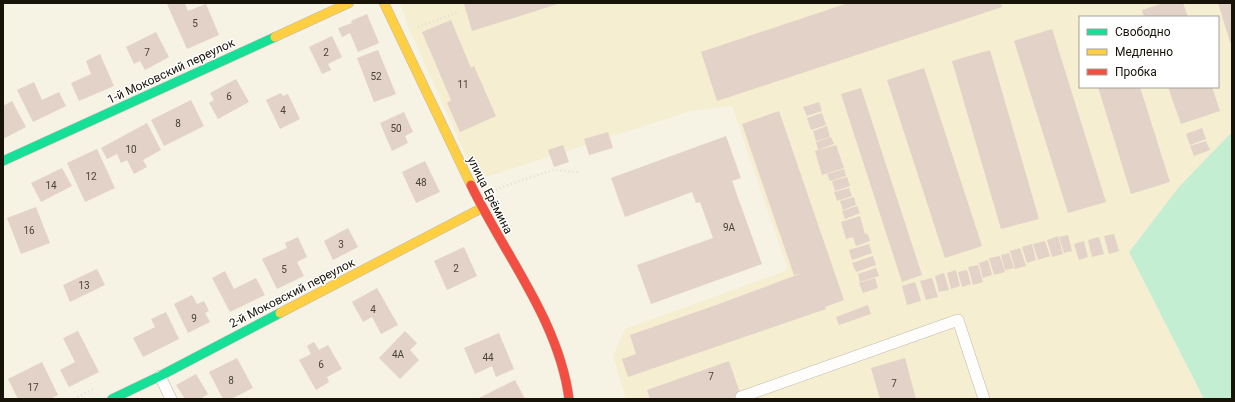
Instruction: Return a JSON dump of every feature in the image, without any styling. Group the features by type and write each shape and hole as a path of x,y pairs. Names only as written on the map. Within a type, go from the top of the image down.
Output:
{"street":[{"name":"1-й Моковский переулок","path":"3,161 349,3"},
{"name":"улица Ерёмина","path":"384,3 482,208 543,316 562,364 569,399"},
{"name":"2-й Моковский переулок","path":"112,399 160,376 482,208"}],"lane":[{"path":"741,397 958,320 984,399"},
{"path":"160,376 171,399"}],"path":[{"path":"399,35 459,12"}],"shaded area":[{"path":"400,3 1232,3 1232,132 1179,188 1129,252 1204,399 626,399 613,356 625,329 788,270 732,106 690,111 477,180 407,24"}],"green space":[{"path":"1232,132 1232,399 1204,399 1129,252 1179,187"}],"building":[{"path":"185,3 188,11 206,4 219,35 187,49 167,4"},
{"path":"561,3 472,31 464,4"},
{"path":"848,3 1001,3 1002,7 717,101 701,52"},
{"path":"1164,3 1183,3 1188,16 1144,16 1142,10"},
{"path":"1218,3 1232,3 1232,48"},
{"path":"367,14 379,43 358,52 350,33 342,37 338,28 352,23 351,21"},
{"path":"451,20 471,68 474,66 496,116 460,132 447,103 451,100 422,32"},
{"path":"1052,29 1106,202 1068,213 1014,41"},
{"path":"156,32 169,57 145,70 140,61 134,64 126,47"},
{"path":"332,36 342,57 328,64 331,70 322,74 309,47"},
{"path":"378,50 396,94 374,102 357,58"},
{"path":"990,50 1039,219 1001,229 952,61"},
{"path":"100,54 114,86 79,101 71,83 91,74 86,61"},
{"path":"924,68 982,246 945,258 887,80"},
{"path":"236,79 249,102 218,119 209,103 214,100 210,93"},
{"path":"34,82 42,100 59,92 66,106 33,122 17,90"},
{"path":"861,88 922,275 902,282 841,94"},
{"path":"1098,88 1140,88 1170,182 1131,194"},
{"path":"1168,88 1212,88 1220,111 1181,124"},
{"path":"281,93 283,96 288,94 300,119 280,129 266,100"},
{"path":"191,100 204,126 164,146 151,120"},
{"path":"12,101 26,127 3,139 3,106"},
{"path":"819,102 822,111 807,116 803,107"},
{"path":"779,111 844,300 825,307 826,309 628,377 622,359 636,354 630,335 802,273 794,275 742,124"},
{"path":"404,112 413,132 405,136 408,143 392,151 380,123"},
{"path":"822,113 826,125 811,130 807,118"},
{"path":"147,123 161,150 143,160 147,167 134,174 127,160 121,163 117,154 107,159 101,148"},
{"path":"827,126 830,137 816,141 813,131"},
{"path":"1202,128 1206,139 1190,145 1186,134"},
{"path":"608,132 613,148 589,155 584,139"},
{"path":"726,136 741,178 732,181 762,264 651,304 637,265 713,238 700,202 696,203 692,192 625,217 611,178"},
{"path":"831,137 834,144 818,150 816,142"},
{"path":"1206,141 1210,150 1194,156 1190,146"},
{"path":"563,145 569,162 554,167 548,150"},
{"path":"836,145 844,168 822,175 815,151"},
{"path":"97,149 115,188 85,202 67,163"},
{"path":"425,161 440,192 416,203 402,172"},
{"path":"62,168 72,186 41,202 31,183"},
{"path":"844,169 846,176 830,181 827,174"},
{"path":"847,177 850,186 835,191 832,181"},
{"path":"849,188 852,196 837,201 834,192"},
{"path":"854,197 856,205 843,210 840,201"},
{"path":"857,206 860,213 845,219 842,211"},
{"path":"36,207 50,243 21,254 7,218"},
{"path":"860,216 865,234 867,233 870,241 856,246 853,237 846,239 841,222"},
{"path":"348,228 358,247 333,260 324,241"},
{"path":"1114,234 1119,251 1109,254 1104,236"},
{"path":"1068,235 1072,251 1064,253 1059,237"},
{"path":"1058,236 1063,254 1052,257 1047,240"},
{"path":"298,237 307,257 297,262 304,276 277,289 262,259 287,248 285,243"},
{"path":"1099,237 1104,254 1092,257 1088,240"},
{"path":"1045,241 1050,256 1038,260 1033,244"},
{"path":"1084,241 1088,257 1079,260 1074,244"},
{"path":"869,244 872,253 852,260 849,250"},
{"path":"1032,244 1036,260 1027,263 1022,247"},
{"path":"464,247 477,276 447,290 434,261"},
{"path":"1020,248 1026,266 1015,269 1010,251"},
{"path":"1009,253 1014,268 1005,270 1001,255"},
{"path":"873,256 876,265 856,272 852,263"},
{"path":"1000,256 1005,272 994,275 989,258"},
{"path":"988,260 992,275 983,278 979,263"},
{"path":"978,265 983,282 973,285 968,267"},
{"path":"876,268 879,276 860,282 858,274"},
{"path":"97,269 105,285 70,302 63,285"},
{"path":"956,270 960,286 951,289 947,273"},
{"path":"967,270 971,284 962,287 958,272"},
{"path":"225,271 234,289 256,278 265,295 230,312 212,278"},
{"path":"944,273 949,290 939,292 935,276"},
{"path":"875,278 878,288 863,293 859,283"},
{"path":"932,278 938,297 926,300 920,281"},
{"path":"915,282 921,301 907,305 902,286"},
{"path":"377,288 398,325 381,334 372,317 363,322 352,302"},
{"path":"192,295 197,304 204,301 209,311 205,313 210,322 188,333 174,304"},
{"path":"868,305 871,314 839,325 836,317"},
{"path":"166,312 179,339 143,357 133,338 155,327 151,319"},
{"path":"78,331 99,372 69,387 60,370 75,362 63,338"},
{"path":"405,331 417,343 410,350 419,360 400,379 379,358"},
{"path":"499,333 514,369 496,377 492,366 475,374 464,348"},
{"path":"314,342 319,350 328,345 342,369 327,377 329,382 316,390 299,360 311,354 307,346"},
{"path":"237,358 253,388 231,399 223,399 209,372"},
{"path":"905,358 916,399 880,399 871,368"},
{"path":"729,361 742,399 650,399 647,390"},
{"path":"42,362 58,395 50,399 18,399 8,379"},
{"path":"196,374 208,394 200,399 185,399 176,385"},
{"path":"515,380 525,399 477,399"}],"traffic: fast":[{"path":"3,161 275,37"},
{"path":"112,399 160,376 280,313"}],"traffic: slow":[{"path":"275,37 349,3"},
{"path":"384,3 471,185"},
{"path":"280,313 482,208"}],"traffic: jam":[{"path":"471,185 542,315 554,342 563,370 569,399"}]}
